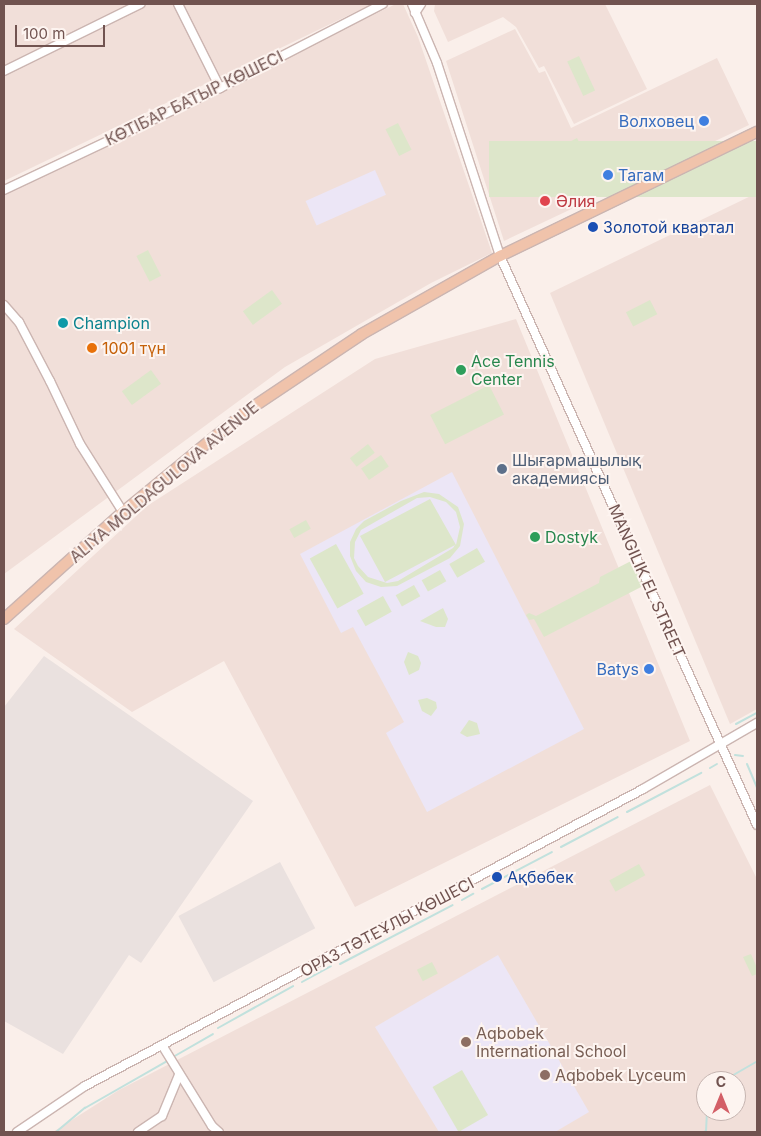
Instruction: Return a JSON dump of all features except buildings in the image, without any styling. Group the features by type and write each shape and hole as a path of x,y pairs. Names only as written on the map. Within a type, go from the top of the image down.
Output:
{"main road":[{"name":"ALIYA MOLDAGULOVA AVENUE","path":"4,619 124,512 240,417 284,384 362,334 500,256 757,132"}],"street":[{"path":"4,71 140,4"},
{"path":"178,4 220,88"},
{"name":"КӨТІБАР БАТЫР КӨШЕСІ","path":"4,190 220,88 383,4"},
{"name":"MANGILIK EL STREET","path":"412,4 437,63 500,256 757,825"},
{"path":"415,12 421,4"},
{"path":"4,305 19,322 80,444 124,512"},
{"name":"ОРАЗ ТӘТЕҰЛЫ КӨШЕСІ","path":"17,1132 85,1086 644,790 757,723"},
{"path":"162,1045 212,1126 219,1132"},
{"path":"138,1132 162,1116 179,1074"}],"shaded area":[{"path":"4,4 372,4 4,181"},
{"path":"396,4 403,4 418,37 492,253 431,283 285,367 4,574 4,190"},
{"path":"435,4 605,4 647,89 574,124 544,66 539,68 516,27 503,17 448,42 434,11"},
{"name":"Золотой квартал","path":"515,29 539,73 545,71 571,128 717,58 749,125 504,241 446,61"},
{"path":"375,170 386,195 317,226 306,201"},
{"path":"757,193 757,709 730,724 550,293"},
{"path":"516,319 690,741 355,907 224,661 132,712 14,629 147,506 375,359"},
{"path":"452,472 584,729 427,812 386,733 404,722 353,627 341,633 300,554"},
{"path":"44,656 253,801 141,963 129,955 63,1054 4,1021 4,707"},
{"path":"710,785 757,879 757,1132 53,1132 119,1090"},
{"path":"280,862 315,928 214,982 178,916"},
{"name":"Aqbobek International School","path":"498,955 589,1112 555,1132 439,1132 375,1027"}],"green space":[{"path":"579,56 595,90 583,96 567,61"},
{"path":"398,123 412,150 399,156 386,129"},
{"path":"577,138 583,150 567,158 561,146"},
{"path":"489,141 757,141 757,197 489,197"},
{"path":"148,250 161,276 150,282 136,256"},
{"path":"272,290 282,304 253,325 243,311"},
{"path":"650,300 657,314 633,327 626,312"},
{"path":"151,370 161,384 132,405 122,391"},
{"path":"489,385 504,414 445,444 430,415"},
{"path":"368,444 375,453 357,467 350,458"},
{"path":"381,455 389,467 369,480 361,468"},
{"path":"424,492 439,494 458,507 464,524 460,546 450,558 397,586 381,587 366,582 356,571 350,556 350,542 356,529 364,521 401,501","holes":["430,497 446,502 456,512 460,527 456,545 430,499 360,536 385,582 455,545 453,548 398,581 387,583 368,577 358,566 354,558 355,542 361,530 417,498"]},
{"path":"306,520 311,529 294,538 289,529"},
{"path":"336,544 364,594 337,608 310,559"},
{"path":"477,548 485,562 457,578 449,564"},
{"path":"631,561 643,586 544,637 534,619 529,620 526,615 529,613 536,616 599,583 600,577"},
{"path":"440,570 446,581 428,592 422,580"},
{"path":"414,585 420,596 402,607 396,595"},
{"path":"383,596 392,612 365,626 357,611"},
{"path":"443,608 448,619 445,627 436,627 420,621"},
{"path":"408,652 418,656 421,663 419,670 409,675 404,662"},
{"path":"427,698 436,702 437,708 431,716 422,711 418,700"},
{"path":"469,720 477,723 480,734 467,737 460,733"},
{"path":"639,864 645,875 616,892 609,880"},
{"path":"751,954 757,968 757,974 752,976 743,957"},
{"path":"432,962 438,974 423,981 417,970"},
{"path":"462,1070 488,1115 459,1132 433,1087"}],"waterway":[{"path":"736,724 757,713"},
{"path":"735,755 743,756"},
{"path":"710,768 717,764"},
{"path":"747,764 757,787"},
{"path":"627,812 701,773"},
{"path":"561,847 618,817"},
{"path":"482,889 552,852"},
{"path":"462,900 473,894"},
{"path":"340,964 453,905"},
{"path":"302,982 331,966"},
{"path":"218,1028 293,986"},
{"path":"173,1057 213,1034"},
{"path":"56,1132 85,1108 167,1061"},
{"path":"740,1071 757,1061"},
{"path":"704,1132 706,1131 706,1121"}],"place":[{"name":"Волховец","path":"704,121"},
{"name":"Тагам","path":"608,175"},
{"name":"Әлия","path":"545,201"},
{"name":"Золотой квартал","path":"593,227"},
{"name":"Champion","path":"63,323"},
{"name":"1001 түн","path":"92,348"},
{"name":"Ace Tennis Center","path":"461,370"},
{"name":"Шығармашылық академиясы","path":"502,469"},
{"name":"Dostyk","path":"535,537"},
{"name":"Batys","path":"649,669"},
{"name":"Ақбөбек","path":"497,877"},
{"name":"Aqbobek International School","path":"466,1042"},
{"name":"Aqbobek Lyceum","path":"545,1075"}]}
